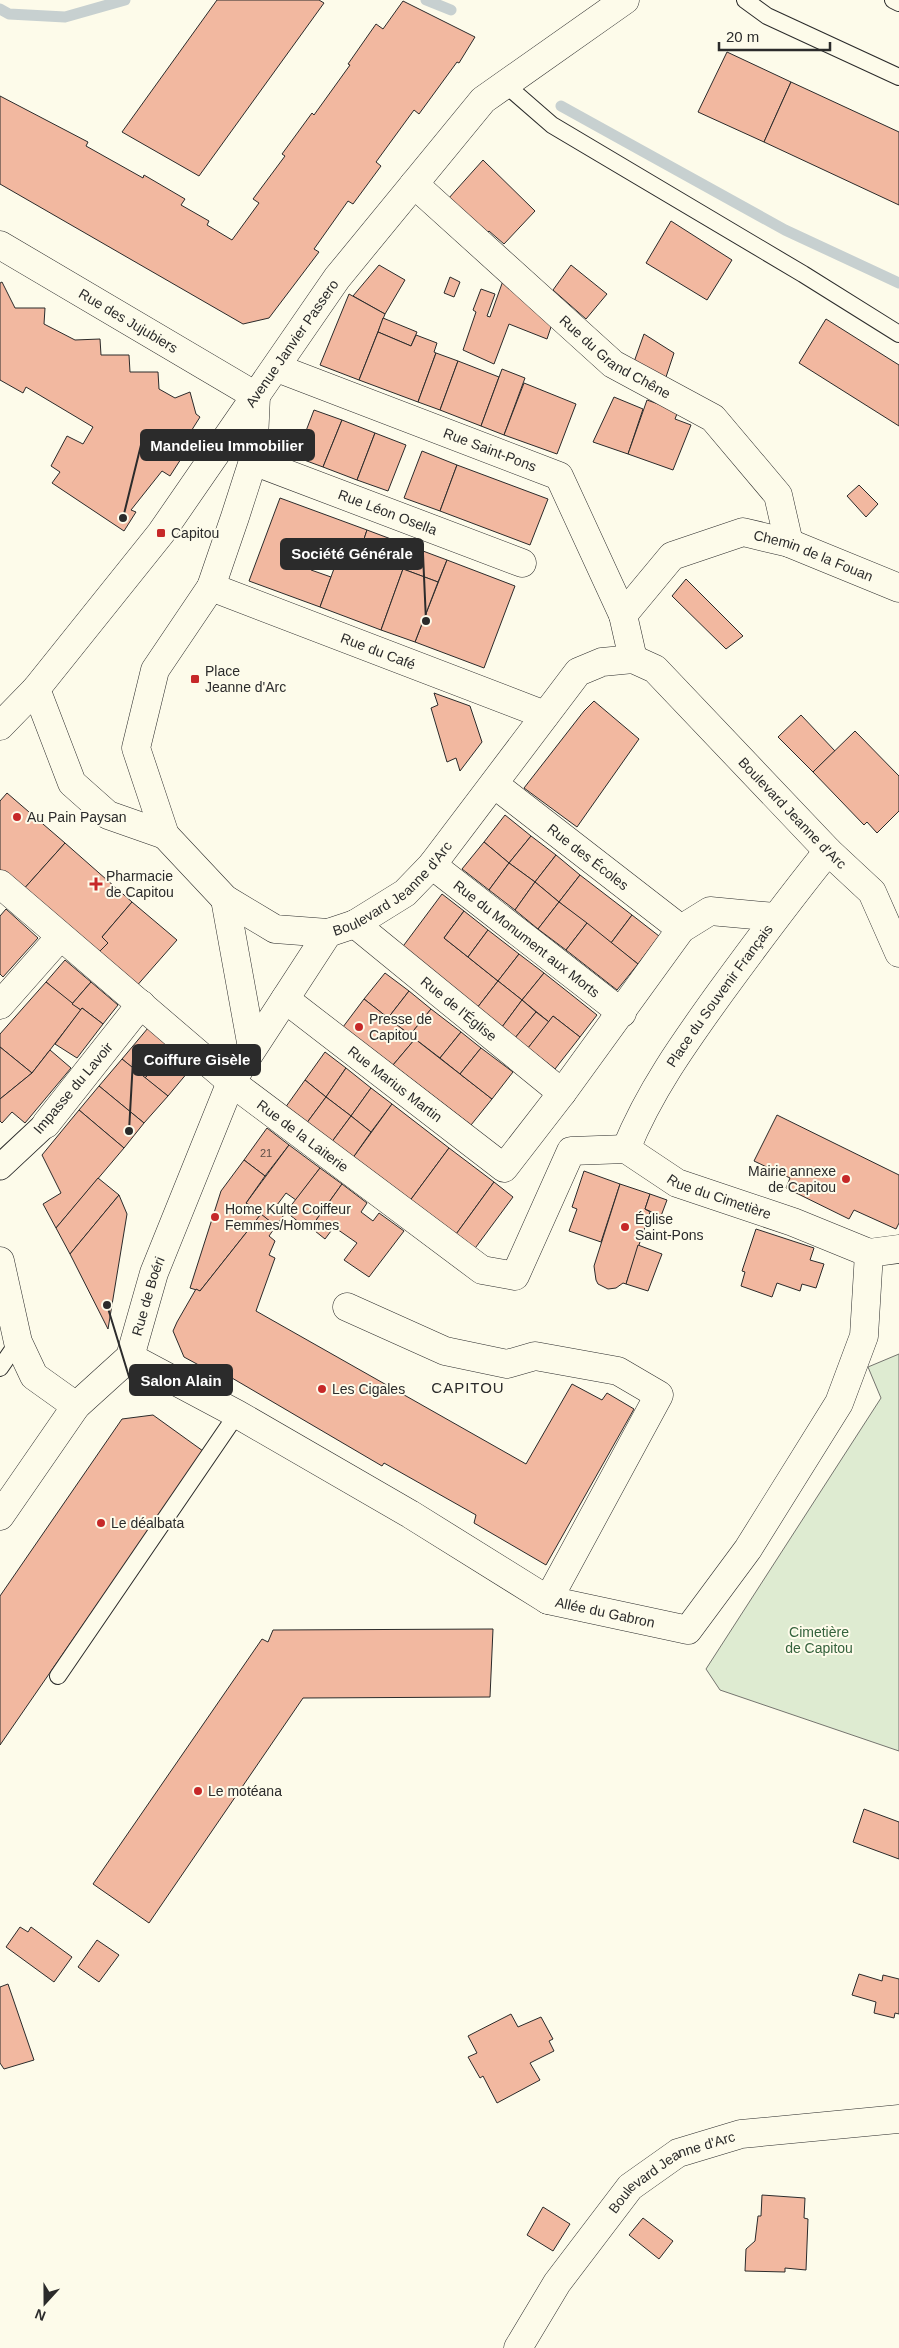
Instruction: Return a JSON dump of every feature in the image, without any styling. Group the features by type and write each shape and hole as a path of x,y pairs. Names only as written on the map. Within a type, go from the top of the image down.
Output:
{"street":[{"name":"Avenue Janvier Passero","path":"0,726 36,689 162,533 337,278 483,100 626,0"},
{"name":"Rue du Grand Chêne","path":"414,184 614,364 713,418 778,495 789,543"},
{"name":"Rue des Jujubiers","path":"0,245 256,396"},
{"name":"Rue Saint-Pons","path":"277,368 559,476 623,615"},
{"name":"Boulevard Jeanne d'Arc","path":"256,396 253,461 211,586 155,670 136,748 164,835 225,898 275,929 328,933 354,924 405,893 432,865 578,672 602,662 633,659 655,669 828,850 872,892 899,952"},
{"name":"Rue Léon Osella","path":"253,461 522,563"},
{"name":"Chemin de la Fouan","path":"623,615 672,556 743,532 789,543 899,588"},
{"name":"Rue du Café","path":"211,586 545,716"},
{"path":"623,615 633,659"},
{"path":"36,689 72,783 108,815 164,835"},
{"name":"Rue des Écoles","path":"494,784 681,929"},
{"name":"Place du Souvenir Français","path":"626,1150 636,1124 676,1054 775,917 828,850"},
{"name":"Rue du Monument aux Morts","path":"432,865 622,1013"},
{"name":"Rue de la Laiterie","path":"0,884 231,1082 482,1270 515,1276 571,1152 626,1150"},
{"path":"225,898 252,1048"},
{"path":"562,1094 681,929 710,911 775,917"},
{"name":"Rue de l'Église","path":"354,924 562,1094"},
{"name":"Rue de Boéri","path":"130,1357 154,1273 231,1082 328,933"},
{"path":"0,1005 60,937"},
{"name":"Rue Marius Martin","path":"285,999 504,1168 562,1094"},
{"name":"Impasse du Lavoir","path":"0,1167 46,1124 141,1004"},
{"name":"Rue du Cimetière","path":"626,1150 677,1183 793,1222 869,1253"},
{"path":"869,1253 899,1249"},
{"name":"Allée du Gabron","path":"130,1357 237,1414 410,1514 548,1600 688,1630 748,1549 839,1403 864,1336 869,1253"},
{"path":"0,1261 18,1342 34,1376 76,1406"},
{"path":"347,1307 445,1351 507,1364 536,1356 618,1371 659,1395 548,1600"},
{"path":"0,1516 76,1406 130,1357"},
{"name":"Boulevard Jeanne d'Arc","path":"518,2348 557,2283 630,2187 678,2153 741,2134 899,2120"}],"lane":[{"path":"745,0 767,16 899,77"},
{"path":"893,0 899,2"},
{"path":"506,85 552,125 803,274 899,334"},
{"path":"0,1368 18,1342"},
{"path":"58,1676 237,1414"}],"green space":[{"name":"Cimetière de Capitou","path":"899,1354 899,1751 720,1690 706,1669 881,1398 868,1367"}],"building":[{"path":"217,0 319,0 324,3 199,176 122,132"},
{"path":"403,1 475,37 459,63 457,62 419,114 414,110 376,162 381,166 353,204 348,201 314,249 319,252 269,318 243,324 0,184 0,96 88,142 86,146 143,178 144,175 185,199 181,205 209,221 207,225 232,240 259,203 253,199 285,156 282,154 312,113 314,115 350,65 348,64 376,24 383,29"},
{"path":"727,52 791,82 764,142 698,112"},
{"path":"791,82 899,132 899,205 764,142"},
{"path":"483,160 535,211 504,244 489,231 487,233 448,199"},
{"path":"671,221 732,260 707,300 646,263"},
{"path":"379,265 405,280 385,314 353,296"},
{"path":"571,265 607,294 586,319 553,290"},
{"path":"450,277 460,282 454,297 444,293"},
{"path":"504,278 553,321 547,339 509,324 494,364 463,350 476,312 473,310 481,289 495,294 487,316 490,317"},
{"path":"2,282 15,308 45,308 44,324 75,340 100,339 101,355 129,355 130,372 158,372 159,389 175,398 190,392 196,414 200,417 183,444 188,448 170,476 162,471 131,510 136,512 124,531 52,483 60,472 51,466 67,436 83,444 93,427 26,387 23,393 0,380 0,283"},
{"path":"349,294 385,314 359,380 320,365"},
{"path":"383,318 417,332 411,346 378,332"},
{"path":"826,319 899,365 899,426 799,363"},
{"path":"378,332 411,346 416,335 437,343 434,352 436,353 418,402 359,380"},
{"path":"644,334 674,353 665,380 634,362"},
{"path":"436,353 458,361 440,410 418,402"},
{"path":"458,361 499,377 481,426 440,410"},
{"path":"502,369 525,378 504,435 481,426"},
{"path":"524,383 576,404 557,454 504,435"},
{"path":"614,397 643,409 628,454 593,442"},
{"path":"647,400 678,411 675,419 691,425 673,470 628,454"},
{"path":"314,410 342,420 323,467 296,457"},
{"path":"342,420 375,433 357,480 323,467"},
{"path":"375,433 406,445 388,491 357,480"},
{"path":"422,451 457,465 440,511 404,498"},
{"path":"457,465 548,499 530,545 440,511"},
{"path":"859,485 878,504 866,517 847,496"},
{"path":"280,498 367,530 358,557 351,554 350,559 339,555 340,552 320,543 311,570 331,577 320,607 249,581"},
{"path":"367,530 447,560 438,582 403,569 381,630 320,607 339,555 350,559 351,554 358,557"},
{"path":"447,560 515,586 484,668 415,642"},
{"path":"403,569 438,582 415,642 381,630"},
{"path":"686,579 743,636 726,649 672,596"},
{"path":"434,693 470,706 482,742 460,771 456,758 447,762 431,708 438,705"},
{"path":"594,701 639,739 577,827 524,788 584,711"},
{"path":"801,715 835,751 813,772 778,737"},
{"path":"855,731 899,776 899,811 877,833 867,822 864,825 813,772"},
{"path":"7,793 65,843 22,891 0,872 0,801"},
{"path":"505,815 531,836 509,863 484,842"},
{"path":"531,836 556,855 535,882 509,863"},
{"path":"484,842 509,863 489,890 462,869"},
{"path":"65,843 132,902 102,937 108,943 96,955 22,891"},
{"path":"556,855 580,875 559,902 535,882"},
{"path":"509,863 535,882 515,910 489,890"},
{"path":"580,875 632,915 611,943 559,902"},
{"path":"535,882 559,902 538,929 515,910"},
{"path":"442,894 464,911 444,938 498,981 477,1008 401,949"},
{"path":"132,902 177,940 134,989 96,955 108,943 102,937"},
{"path":"559,902 587,923 566,950 538,929"},
{"path":"6,909 38,938 3,977 0,974 0,916"},
{"path":"464,911 488,930 468,957 444,938"},
{"path":"632,915 659,936 638,964 611,943"},
{"path":"587,923 638,964 617,990 566,950"},
{"path":"488,930 519,954 498,981 468,957"},
{"path":"519,954 544,973 522,1000 498,981"},
{"path":"65,960 91,982 72,1004 46,982"},
{"path":"385,973 409,991 388,1018 364,999"},
{"path":"544,973 597,1015 580,1037 553,1016 549,1022 522,1000"},
{"path":"498,981 522,1000 502,1027 477,1008"},
{"path":"46,982 81,1010 32,1073 0,1047 0,1034"},
{"path":"91,982 118,1005 103,1024 82,1008 81,1010 72,1004"},
{"path":"409,991 431,1009 410,1035 388,1018"},
{"path":"364,999 415,1039 393,1065 343,1027"},
{"path":"522,1000 536,1012 515,1038 502,1027"},
{"path":"82,1008 103,1024 77,1058 55,1044"},
{"path":"431,1009 461,1032 440,1058 410,1035"},
{"path":"536,1012 549,1022 528,1048 515,1038"},
{"path":"553,1016 580,1037 555,1069 528,1048"},
{"path":"148,1028 172,1048 145,1078 122,1059"},
{"path":"461,1032 481,1048 460,1074 440,1058"},
{"path":"415,1039 492,1099 471,1125 393,1065"},
{"path":"0,1047 32,1073 0,1099"},
{"path":"172,1048 193,1066 168,1096 145,1078"},
{"path":"481,1048 513,1072 492,1099 460,1074"},
{"path":"50,1050 71,1068 25,1123 12,1112 2,1123 0,1121 0,1099 32,1073"},
{"path":"325,1052 346,1068 326,1097 305,1080"},
{"path":"122,1059 168,1096 144,1123 99,1086"},
{"path":"346,1068 371,1088 351,1116 326,1097"},
{"path":"305,1080 326,1097 306,1124 285,1108"},
{"path":"99,1086 144,1123 124,1148 79,1110"},
{"path":"371,1088 392,1104 371,1132 351,1116"},
{"path":"326,1097 351,1116 331,1143 306,1124"},
{"path":"392,1104 449,1148 409,1202 352,1159"},
{"path":"79,1110 124,1148 56,1228 43,1204 61,1193 42,1155"},
{"path":"777,1115 899,1175 899,1223 896,1229 854,1210 849,1219 786,1188 790,1178 754,1161"},
{"path":"351,1116 371,1132 352,1159 331,1143"},
{"path":"267,1128 289,1145 265,1176 244,1160"},
{"path":"289,1145 320,1168 296,1200 286,1193 277,1205 286,1212 276,1226 246,1203"},
{"path":"449,1148 494,1182 454,1237 409,1202"},
{"path":"244,1160 265,1176 246,1203 261,1214 200,1291 190,1288 221,1191"},
{"path":"320,1168 342,1184 309,1230 286,1212"},
{"path":"584,1171 620,1184 601,1242 569,1231 577,1209 572,1207"},
{"path":"98,1178 119,1195 70,1254 56,1228"},
{"path":"494,1182 513,1197 473,1251 454,1237"},
{"path":"342,1184 367,1203 361,1212 373,1221 379,1213 404,1231 369,1277 344,1260 357,1243 334,1227 325,1239 315,1231 309,1230"},
{"name":"Église Saint-Pons","path":"620,1184 650,1194 645,1209 650,1212 626,1284 623,1283 616,1288 608,1289 598,1284 594,1266"},
{"path":"650,1194 667,1200 661,1216 645,1209"},
{"path":"119,1195 127,1214 108,1329 70,1254"},
{"name":"Les Cigales","path":"261,1214 276,1226 269,1236 275,1241 269,1255 275,1258 256,1311 526,1464 572,1384 602,1400 607,1393 634,1409 546,1565 474,1523 476,1515 384,1463 382,1466 232,1378 230,1382 184,1357 173,1331 177,1322 196,1289 200,1291"},
{"path":"756,1229 814,1248 810,1260 824,1264 816,1288 802,1284 800,1291 777,1283 772,1297 741,1286 745,1272 742,1271"},
{"path":"638,1245 662,1254 648,1291 626,1284"},
{"name":"Le déalbata","path":"153,1415 203,1451 0,1745 0,1596 122,1419"},
{"name":"Le motéana","path":"493,1629 490,1697 303,1698 149,1923 93,1884 262,1639 268,1642 273,1630"},
{"path":"864,1809 899,1822 899,1859 853,1842"},
{"path":"20,1927 28,1932 31,1927 72,1957 54,1982 6,1947"},
{"path":"97,1940 119,1955 99,1982 78,1967"},
{"path":"859,1974 882,1981 883,1975 899,1979 899,2014 895,2013 894,2018 874,2013 876,2002 852,1995"},
{"path":"8,1984 34,2060 4,2069 0,2063 0,1987"},
{"path":"511,2014 518,2027 541,2017 553,2039 549,2041 554,2051 530,2063 540,2080 497,2103 483,2076 480,2078 468,2057 477,2053 468,2036"},
{"path":"762,2195 805,2198 804,2218 808,2219 806,2270 785,2268 785,2272 745,2271 746,2249 755,2241 758,2216 761,2216"},
{"path":"543,2207 570,2224 553,2251 527,2235"},
{"path":"643,2218 673,2241 659,2259 629,2235"}],"waterway":[{"path":"0,9 9,14 65,17 125,0"},
{"path":"426,0 451,10"},
{"path":"561,106 785,230 899,283"}],"place":[{"name":"Mandelieu Immobilier","path":"123,518"},
{"name":"Capitou","path":"161,533"},
{"name":"Société Générale","path":"426,621"},
{"name":"Place Jeanne d'Arc","path":"195,679"},
{"name":"Au Pain Paysan","path":"17,817"},
{"name":"Pharmacie de Capitou","path":"96,884"},
{"name":"Presse de Capitou","path":"359,1027"},
{"name":"Coiffure Gisèle","path":"129,1131"},
{"name":"Mairie annexe de Capitou","path":"846,1179"},
{"name":"Home Kulte Coiffeur Femmes/Hommes","path":"215,1217"},
{"name":"Église Saint-Pons","path":"625,1227"},
{"name":"Salon Alain","path":"107,1305"},
{"name":"Les Cigales","path":"322,1389"},
{"name":"Le déalbata","path":"101,1523"},
{"name":"Le motéana","path":"198,1791"}],"district":[{"name":"CAPITOU","path":"468,1388"}]}
